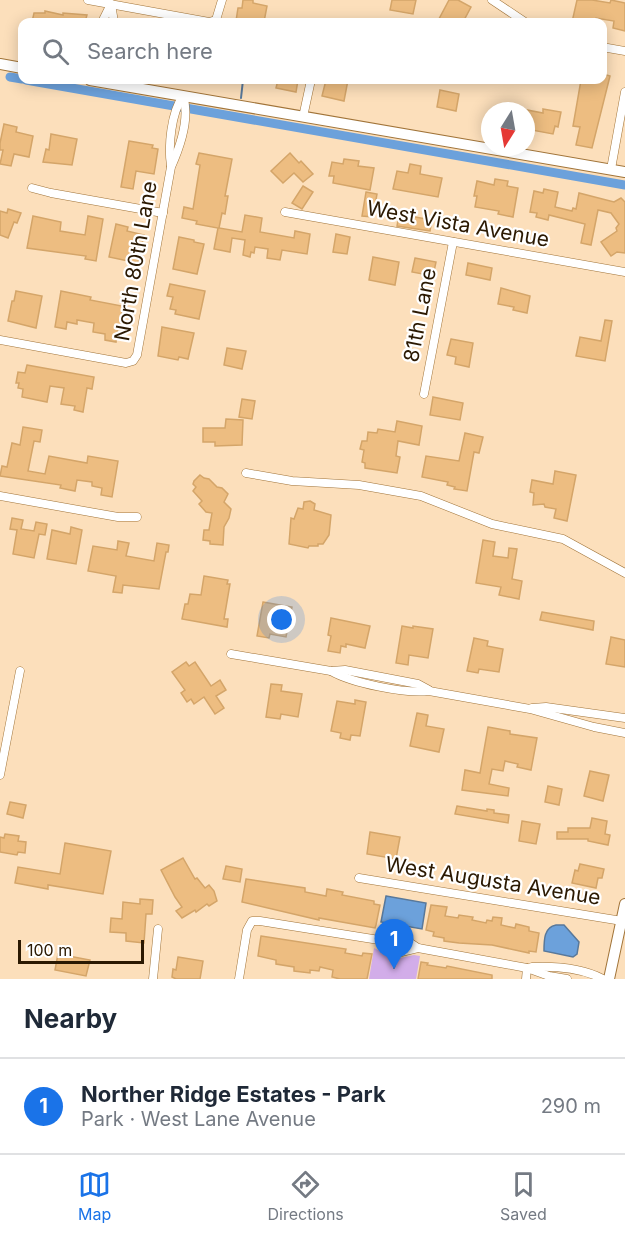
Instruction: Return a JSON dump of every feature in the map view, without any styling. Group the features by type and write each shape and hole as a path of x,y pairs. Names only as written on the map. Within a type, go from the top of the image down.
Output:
{"street":[{"path":"88,0 187,18"},
{"path":"217,18 222,0"},
{"path":"492,0 519,18"},
{"path":"104,18 111,4"},
{"path":"111,4 113,18"},
{"path":"607,48 625,51"},
{"path":"0,64 18,67"},
{"path":"110,84 182,105 303,117 625,172"},
{"path":"303,117 310,84"},
{"path":"611,170 625,98"},
{"name":"North 80th Lane","path":"171,167 168,149 182,105"},
{"name":"North 80th Lane","path":"0,340 126,363 133,361 137,355 171,167 178,151 182,105"},
{"path":"171,139 180,140"},
{"path":"32,188 163,213"},
{"name":"West Vista Avenue","path":"285,212 625,272"},
{"name":"81th Lane","path":"424,394 453,242"},
{"path":"246,473 292,481 359,485 421,496 492,524 563,539 625,573"},
{"path":"0,496 118,517 137,517"},
{"path":"612,567 625,564"},
{"path":"231,654 331,671 343,678 416,692 429,691 531,709 546,715 625,733"},
{"path":"0,775 20,671"},
{"path":"531,709 546,707 625,718"},
{"path":"610,730 613,715"},
{"name":"West Augusta Avenue","path":"359,878 622,926"},
{"path":"609,979 625,904"},
{"path":"239,979 247,930 252,921 379,940 400,936 418,948 527,968 562,978"},
{"path":"153,979 158,929"},
{"path":"379,940 397,953 418,948"},
{"path":"527,968 559,968 591,973 603,979"},
{"path":"526,979 527,968"},
{"path":"559,968 562,978"}],"shaded area":[{"path":"374,948 396,959 420,956 416,979 369,979"}],"water":[{"path":"386,896 426,903 422,929 381,922"},
{"path":"556,925 564,925 579,942 577,954 573,957 544,951 547,931"}],"building":[{"path":"243,0 253,0 253,3 267,6 265,18 236,18 238,8 242,8"},
{"path":"392,0 416,0 413,14 390,10"},
{"path":"449,0 458,0 471,7 465,18 440,18"},
{"path":"577,0 610,3 611,0 625,3 625,31 613,28 614,21 607,18 573,18"},
{"path":"45,11 63,15 63,13 87,15 86,18 33,18 34,13 45,13"},
{"path":"607,75 610,76 592,148 576,145 580,127 573,126 580,84 607,84"},
{"path":"277,84 297,84 296,92 276,88"},
{"path":"325,84 347,84 344,101 322,96"},
{"path":"440,90 459,94 456,111 437,107"},
{"path":"543,109 561,112 558,127 555,126 553,134 535,131 535,112 543,113"},
{"path":"4,124 17,127 16,132 33,136 29,157 14,154 11,166 0,164 3,150 0,150 0,143"},
{"path":"51,134 77,139 72,165 43,162 46,149 49,150"},
{"path":"129,141 153,145 152,148 158,149 154,174 136,171 133,189 121,187"},
{"path":"199,153 232,159 225,196 228,196 225,214 222,213 219,228 242,232 245,215 262,218 260,232 294,238 295,231 310,234 307,254 282,250 280,260 267,258 268,249 255,247 250,257 243,255 245,240 232,238 230,252 214,249 218,228 196,224 197,221 182,218 184,207 193,209 200,165 196,164"},
{"path":"290,153 313,174 303,182 294,173 283,183 271,171"},
{"path":"344,159 359,161 358,166 374,168 370,190 333,183 334,176 329,176 332,162 343,164"},
{"path":"410,164 421,166 420,174 442,178 438,197 393,189 397,171 408,173"},
{"path":"495,179 508,181 507,186 518,188 513,217 498,214 499,211 475,207 477,196 474,196 477,181 494,185"},
{"path":"303,186 313,192 302,209 292,203"},
{"path":"544,189 558,192 555,207 572,211 573,208 576,209 579,193 614,202 621,198 625,202 625,253 617,252 611,256 601,242 617,231 619,224 611,213 598,210 591,245 581,243 585,224 549,215 548,220 536,217 537,213 530,212 534,191 543,193"},
{"path":"366,192 377,194 373,217 362,216"},
{"path":"8,209 21,213 17,223 14,222 8,238 0,235 0,211 7,213"},
{"path":"399,214 432,220 430,231 397,226"},
{"path":"33,216 61,222 60,231 85,235 88,216 103,219 96,261 85,259 86,256 27,248"},
{"path":"116,224 128,227 127,231 144,235 138,263 109,257"},
{"path":"336,234 350,237 347,254 333,252"},
{"path":"179,237 204,244 197,274 173,269"},
{"path":"373,257 399,262 395,285 369,280"},
{"path":"415,258 436,262 433,276 412,272"},
{"path":"468,263 492,268 490,280 466,275"},
{"path":"170,284 205,291 199,319 175,314 176,310 170,309 173,297 167,296"},
{"path":"501,288 530,296 527,313 513,310 514,307 498,304"},
{"path":"16,291 42,296 36,328 8,321"},
{"path":"61,291 91,297 90,300 122,306 121,328 118,328 116,342 105,340 105,334 93,332 94,323 77,320 77,324 67,322 66,329 55,327"},
{"path":"605,320 612,321 605,361 576,356 580,337 601,341"},
{"path":"162,327 194,333 188,359 179,357 178,360 158,356"},
{"path":"451,339 473,343 469,367 455,364 456,357 447,355"},
{"path":"227,348 246,351 242,369 224,365"},
{"path":"27,365 94,377 92,389 87,388 83,412 74,410 75,406 61,404 64,388 50,386 47,402 22,397 23,389 18,388 19,383 16,383 18,372 25,373"},
{"path":"433,397 463,403 460,420 430,415"},
{"path":"242,399 255,401 252,419 239,417"},
{"path":"226,419 243,420 242,445 215,446 215,442 203,442 203,428 225,428"},
{"path":"397,421 422,426 419,445 398,441 396,456 400,457 397,473 365,468 365,463 362,462 364,450 360,449 362,441 367,441 368,432 377,433 378,429 395,432"},
{"path":"23,427 42,430 40,442 34,441 28,471 45,474 49,456 87,463 88,456 118,461 112,497 101,495 102,488 92,486 92,482 77,480 75,491 60,488 61,485 0,476 2,466 7,467 12,443 20,445"},
{"path":"465,433 483,437 479,453 474,452 467,491 454,489 455,487 447,485 448,482 422,477 426,456 459,461"},
{"path":"555,471 576,475 567,521 554,518 556,509 545,507 544,504 533,505 534,493 530,492 532,480 553,484"},
{"path":"200,475 228,494 224,502 231,509 224,527 223,545 210,544 210,541 203,540 204,530 209,530 212,513 206,512 199,504 202,501 193,491 196,487 193,484 194,481"},
{"path":"310,501 315,504 314,510 331,515 329,535 323,544 318,544 318,546 308,548 289,544 291,518 294,519 298,508 303,509 304,502"},
{"path":"12,518 23,520 21,529 34,531 36,522 47,524 45,535 39,534 34,558 13,554 17,530 10,529"},
{"path":"71,527 82,530 76,564 47,559 52,530 70,534"},
{"path":"483,540 495,542 493,556 508,558 509,548 517,549 512,579 522,581 519,599 499,595 501,587 476,583"},
{"path":"118,541 129,543 126,556 154,561 157,543 169,545 159,589 123,585 122,593 113,592 116,576 88,571 93,546 117,550"},
{"path":"204,576 228,580 227,584 230,584 224,619 228,619 227,627 182,619 190,594 201,595"},
{"path":"263,602 292,607 286,637 270,634 269,638 257,636"},
{"path":"542,612 594,621 593,630 540,620"},
{"path":"331,618 370,626 365,648 346,644 346,647 341,646 340,653 328,651"},
{"path":"402,626 433,629 428,658 409,655 408,665 396,663"},
{"path":"611,637 625,640 625,667 606,664"},
{"path":"474,638 488,641 487,646 503,649 499,672 479,669 478,673 467,671"},
{"path":"186,662 189,666 195,662 211,686 220,680 226,690 216,696 224,708 215,714 204,697 194,704 191,699 187,702 181,693 185,690 172,672"},
{"path":"271,684 282,685 281,691 302,694 298,717 281,714 280,719 266,717"},
{"path":"355,700 366,702 360,736 351,735 350,740 340,738 341,733 331,731 337,701 355,704"},
{"path":"417,713 428,715 426,726 444,729 439,752 410,746"},
{"path":"488,727 510,731 510,734 537,738 531,770 505,761 503,771 492,769 489,784 509,788 508,796 462,790 465,770 480,773"},
{"path":"590,771 609,775 603,801 584,796"},
{"path":"548,786 562,789 559,805 545,802"},
{"path":"10,802 26,805 23,818 7,814"},
{"path":"457,806 494,810 494,813 509,815 508,823 455,814"},
{"path":"592,818 607,821 605,834 610,835 608,845 588,841 588,839 557,839 557,832 568,832 568,828 590,828"},
{"path":"522,821 540,824 536,844 519,841"},
{"path":"370,832 400,837 396,859 367,854"},
{"path":"5,834 19,836 18,841 26,842 25,853 18,852 17,855 0,852 0,837 4,838"},
{"path":"65,843 111,851 103,894 48,885 48,889 15,883 18,867 60,874"},
{"path":"183,858 195,879 197,878 205,888 209,885 214,891 217,901 182,918 176,911 182,907 161,870"},
{"path":"580,864 604,869 602,878 598,878 596,888 572,883 575,870 578,871"},
{"path":"226,866 242,869 240,882 223,879"},
{"path":"246,879 305,888 305,892 326,896 327,889 343,892 342,895 374,901 374,904 380,905 375,928 319,918 319,920 242,902"},
{"path":"140,899 153,900 152,914 146,914 144,943 126,941 126,933 110,932 111,918 122,919 123,902 140,904"},
{"path":"431,905 447,907 445,916 473,917 472,920 486,923 487,920 492,921 493,917 502,918 501,925 515,928 516,924 529,927 529,931 539,933 536,952 529,951 529,953 492,945 444,941 444,938 433,936 434,932 426,930"},
{"path":"261,936 346,949 345,953 362,956 363,953 372,954 367,979 340,979 332,977 333,970 320,967 319,971 310,970 310,973 294,971 294,967 276,964 276,960 258,956"},
{"path":"58,954 90,960 86,976 55,970"},
{"path":"178,957 203,961 200,979 172,977 173,969 176,970"},
{"path":"421,962 428,963 427,965 446,968 447,966 492,975 492,979 418,979"}],"waterway":[{"path":"10,77 18,78"},
{"path":"49,84 625,185"},
{"path":"241,98 243,84"},
{"path":"394,968 396,961"}],"place":[{"name":"Norther Ridge Estates - Park","path":"394,969"}]}
